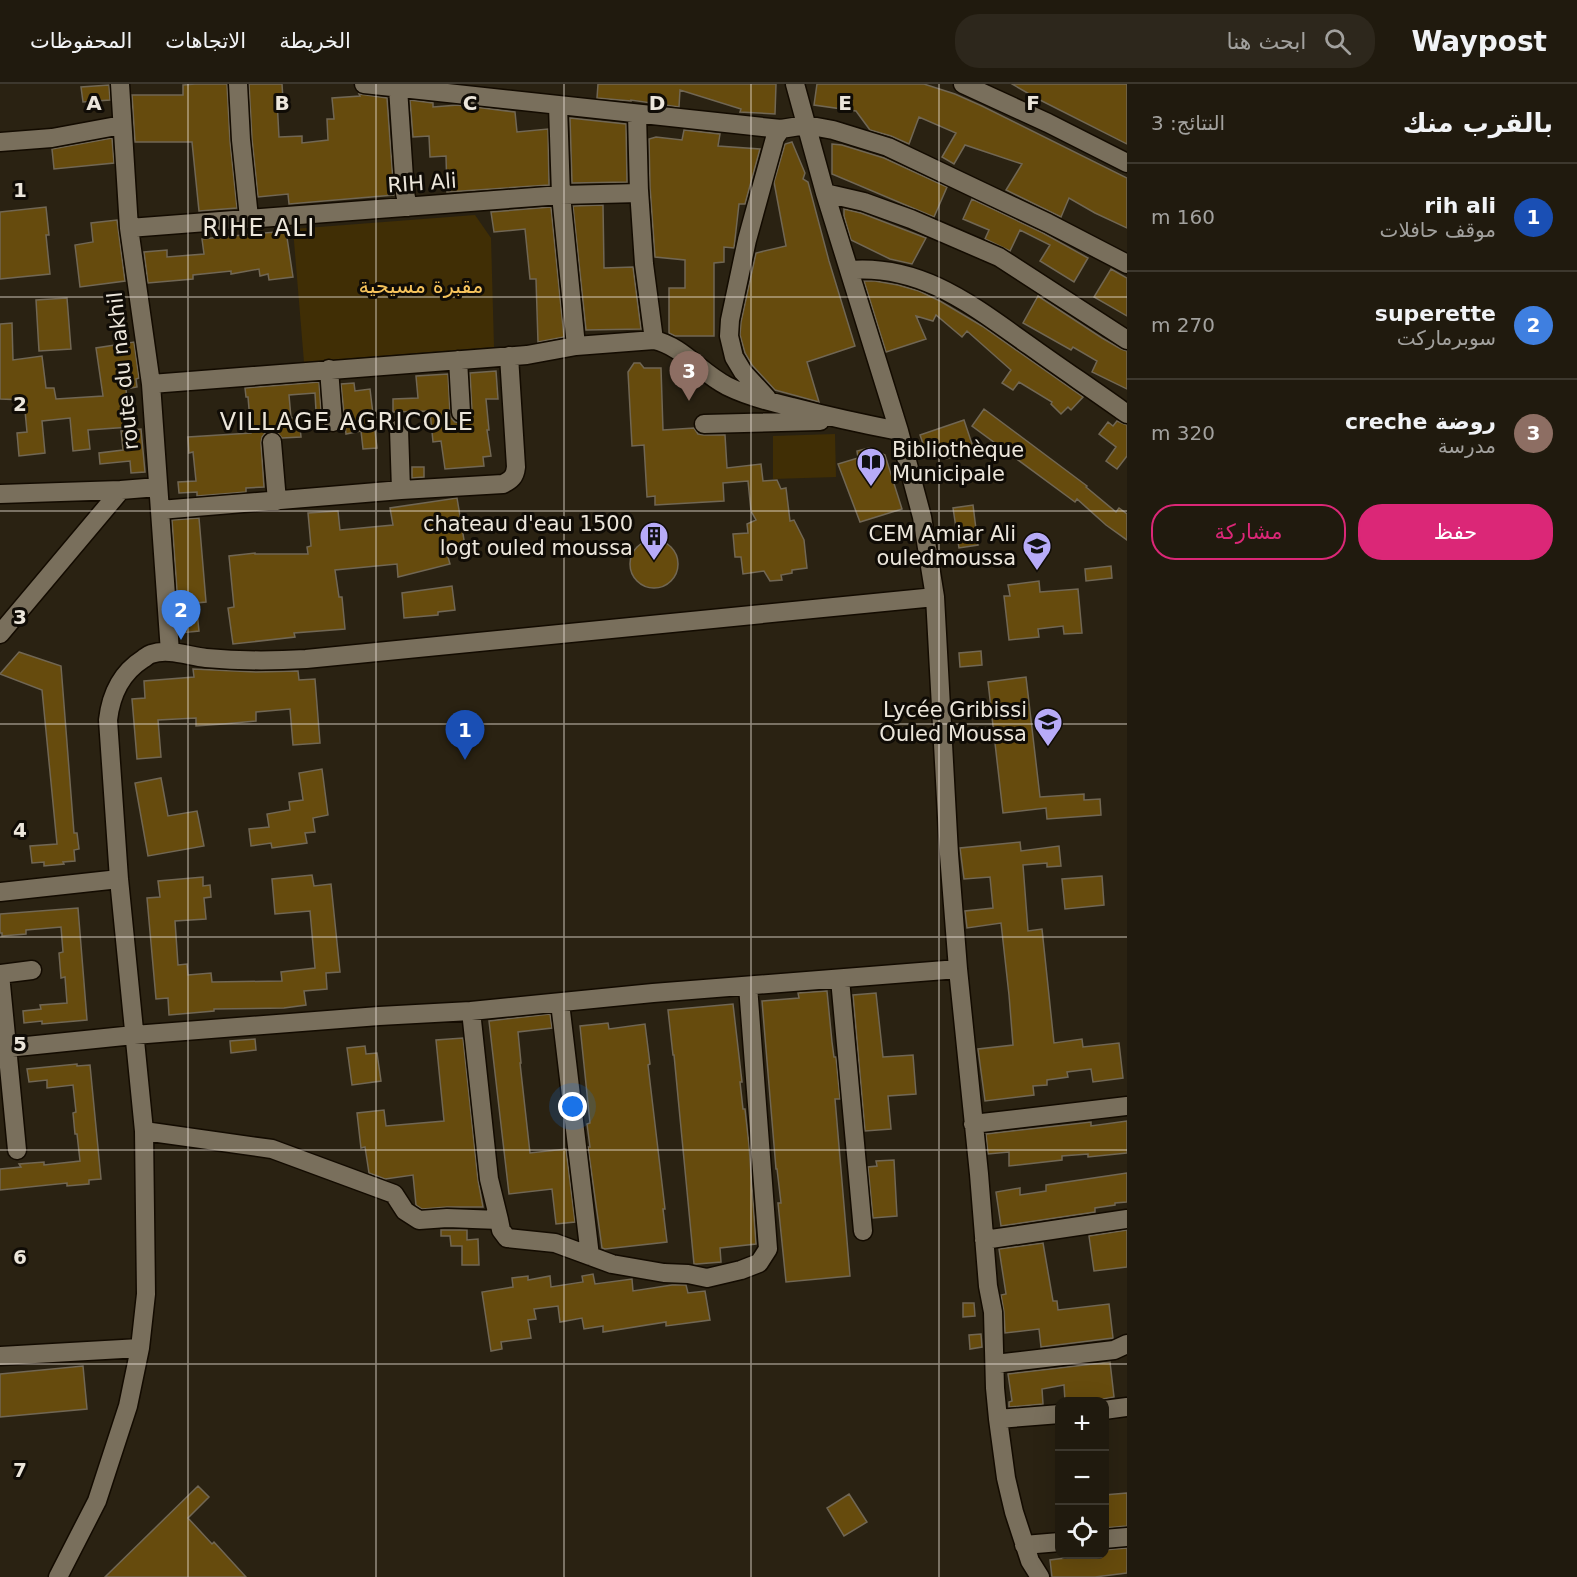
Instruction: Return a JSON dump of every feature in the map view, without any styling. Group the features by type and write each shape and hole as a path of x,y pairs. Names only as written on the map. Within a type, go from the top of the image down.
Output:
{"street":[{"name":"route du nakhil","path":"120,84 129,228 150,384 170,652"},
{"path":"238,84 249,218"},
{"path":"364,84 782,129 806,125 832,130 888,147 1048,223 1127,264"},
{"path":"795,84 825,193 899,431 922,517 935,597 948,843 988,1286 993,1312 998,1419 1006,1478 1014,1512 1030,1561 1040,1577"},
{"path":"963,84 1127,163"},
{"path":"398,88 405,193 408,207"},
{"path":"558,106 561,195 576,346"},
{"path":"637,114 639,190 654,340"},
{"path":"0,142 52,138 122,125"},
{"path":"770,402 743,372 734,357 729,336 730,320 747,240 775,138 782,129"},
{"name":"RIH Ali","path":"129,228 561,195 639,193 639,190"},
{"path":"825,193 864,201 999,257 1127,339"},
{"path":"849,270 866,269 907,274 957,296 1127,414"},
{"path":"150,384 527,355 576,346 654,340 665,342 708,375 728,387 770,402 836,419 899,431"},
{"path":"159,510 502,484 511,481 516,474 516,467 509,356"},
{"path":"458,360 462,412"},
{"path":"328,369 333,422"},
{"path":"704,424 836,419"},
{"path":"399,429 401,490"},
{"path":"272,442 277,501"},
{"path":"0,494 158,487"},
{"path":"0,634 121,490"},
{"path":"58,1577 97,1501 128,1406 140,1348 146,1294 144,1131 119,879 108,720 110,706 121,678 135,664 151,654 170,652 205,658 240,660 306,659 935,597"},
{"path":"0,892 119,879"},
{"path":"7,1048 134,1035 471,1011 653,993 958,969"},
{"path":"17,1150 0,974 32,970"},
{"path":"840,978 863,1231"},
{"path":"471,1011 489,1179 501,1230 507,1238 555,1243 612,1264 706,1278 741,1270 759,1263 768,1249 748,986"},
{"path":"560,1003 590,1256"},
{"path":"973,1124 1127,1106"},
{"path":"144,1131 272,1149 394,1194 405,1211 418,1220 447,1218 499,1220"},
{"path":"984,1240 1127,1219"},
{"path":"995,1364 1114,1350 1127,1344"},
{"path":"0,1356 140,1348"},
{"path":"1109,1409 1127,1407"},
{"path":"998,1419 1055,1414"},
{"path":"1109,1539 1127,1537"},
{"path":"1024,1545 1055,1542"}],"green space":[{"name":"مقبرة مسيحية","path":"475,215 491,238 494,347 304,362 293,229"},
{"path":"835,434 836,477 773,479 773,436"}],"building":[{"path":"227,84 237,208 199,211 192,142 135,142 132,95 183,95 183,85"},
{"path":"249,84 282,84 283,100 277,100 279,137 302,136 302,143 328,140 327,119 334,119 332,98 360,96 359,94 387,98 394,195 289,204 288,194 258,197"},
{"path":"598,84 776,84 775,114 740,112 741,109 680,90 679,107 597,98"},
{"path":"817,84 924,84 982,106 1127,178 1127,228 1069,198 1061,217 1006,190 1022,164 965,145 954,164 942,157 956,133 919,117 909,144 870,130 856,111 814,105"},
{"path":"1012,84 1127,84 1127,144 1038,99"},
{"path":"109,85 110,100 83,102 81,87"},
{"path":"410,100 433,103 433,107 458,105 463,108 475,107 515,112 517,132 548,129 549,185 447,192 446,156 430,157 429,136 413,137"},
{"path":"570,118 626,124 627,182 572,183"},
{"path":"684,130 720,134 718,146 760,149 745,204 739,204 734,248 724,247 724,262 714,263 714,336 675,336 669,333 669,288 685,288 685,260 655,257 649,139 656,137 682,140"},
{"path":"112,138 114,163 54,169 52,149"},
{"path":"792,142 805,173 803,179 808,182 855,346 807,362 819,402 775,390 752,365 745,353 740,335 756,253 786,246 774,182 785,144"},
{"path":"832,144 884,158 947,187 934,217 832,174"},
{"path":"972,199 1043,233 1088,258 1074,282 1040,261 1050,245 1020,230 1010,251 985,239 989,230 963,219"},
{"path":"603,205 604,268 633,267 641,329 586,330 573,206"},
{"path":"46,207 50,274 0,279 0,212"},
{"path":"551,207 564,337 538,342 536,279 530,279 525,229 494,232 491,212"},
{"path":"844,209 861,213 926,238 912,264 890,259 851,240"},
{"path":"117,220 125,281 80,287 75,245 93,242 91,223"},
{"path":"286,231 293,277 269,280 268,274 260,276 259,269 231,274 231,271 193,275 193,279 148,283 144,252 167,250 167,257 204,254 202,239"},
{"path":"1111,269 1127,278 1127,316 1094,297"},
{"path":"864,281 898,285 919,291 940,301 982,326 1083,397 1071,410 1068,407 1061,414 1051,404 1052,402 1019,382 1013,390 1002,383 1011,370 967,331 962,337 936,315 933,321 916,316 926,339 886,352"},
{"path":"1038,296 1102,338 1127,351 1127,389 1092,372 1097,361 1073,347 1071,350 1023,323"},
{"path":"67,298 71,349 39,351 36,300"},
{"path":"12,323 13,360 42,356 46,388 54,388 56,399 103,396 96,348 134,342 139,378 136,379 137,387 126,389 130,427 88,430 90,449 73,451 70,418 42,421 45,453 19,456 17,433 27,432 24,400 0,399 0,324"},
{"path":"634,363 640,363 644,368 661,368 663,430 694,428 698,434 725,435 727,468 761,464 763,481 777,480 781,489 786,488 790,521 794,520 804,540 807,568 792,570 792,573 781,575 782,580 770,581 764,571 743,574 741,557 735,557 733,534 748,533 747,524 756,520 751,511 748,481 723,483 724,501 655,505 655,496 647,497 644,445 632,446 628,372"},
{"path":"496,371 498,399 486,399 491,456 483,457 484,466 445,469 441,441 433,442 430,411 393,412 393,399 418,398 416,376 448,374 451,418 455,422 468,421 472,412 470,373"},
{"path":"319,382 321,411 316,411 315,393 289,395 291,418 299,418 301,437 282,438 277,432 272,431 266,432 262,437 264,487 246,488 246,492 197,496 197,492 179,493 178,482 196,481 193,452 189,453 188,437 251,433 245,388"},
{"path":"354,383 355,391 370,389 377,448 363,449 361,431 346,434 341,384"},
{"path":"984,409 1087,486 1116,512 1119,508 1127,514 1127,540 1077,499 1075,502 972,426"},
{"path":"964,420 974,450 946,459 944,453 928,458 920,435"},
{"path":"1117,421 1127,425 1127,456 1117,469 1106,461 1116,447 1099,434 1108,422 1113,426"},
{"path":"141,429 145,472 131,473 130,461 100,464 99,453 123,450 121,431"},
{"name":"Bibliothèque Municipale","path":"869,448 885,455 902,509 860,522 838,464 858,458 857,451"},
{"path":"412,467 424,467 424,477 412,478"},
{"path":"457,498 465,546 446,550 450,564 398,577 397,564 335,570 339,597 342,597 345,629 294,633 295,637 233,644 228,608 234,607 229,556 255,553 308,554 307,547 311,546 308,513 338,511 340,530 393,525 390,508"},
{"path":"973,505 978,545 959,548 953,508"},
{"path":"199,518 206,602 196,603 199,631 180,633 172,520"},
{"name":"chateau d'eau 1500 logt ouled moussa","path":"654,540 671,547 678,564 671,581 654,588 637,581 630,564 637,547"},
{"path":"1111,566 1112,578 1086,581 1085,569"},
{"path":"1039,581 1040,592 1078,589 1082,633 1064,634 1063,626 1038,629 1039,637 1009,640 1004,596 1010,596 1008,585"},
{"path":"452,586 455,610 438,612 438,615 404,618 402,593"},
{"path":"981,651 982,665 960,667 959,653"},
{"path":"19,652 61,666 74,833 77,833 79,849 74,850 75,861 63,862 64,864 44,866 44,862 32,863 30,846 57,844 42,690 0,674"},
{"path":"193,669 298,671 299,680 315,679 320,743 293,745 290,709 256,712 256,721 223,724 196,726 196,718 158,720 161,757 137,759 132,699 145,698 144,681 194,677"},
{"path":"1026,677 1040,797 1084,794 1084,800 1100,799 1101,815 1047,819 1046,808 1003,813 988,682"},
{"path":"322,769 328,815 313,818 315,832 305,833 307,843 272,848 271,843 251,846 249,829 269,827 267,814 290,810 289,802 303,800 299,773"},
{"path":"161,778 168,816 197,811 204,846 148,856 135,783"},
{"path":"1020,842 1021,851 1059,846 1061,866 1047,867 1047,863 1023,865 1028,931 1042,929 1054,1043 1082,1039 1083,1047 1119,1043 1123,1078 1093,1082 1091,1069 1067,1072 1068,1077 1047,1080 1047,1085 1033,1086 1034,1095 985,1101 978,1049 1013,1045 1009,995 1001,923 967,928 965,911 993,908 990,877 964,879 960,848"},
{"path":"312,875 314,886 331,884 340,972 326,973 327,989 304,991 306,1005 284,1008 214,1009 214,1011 169,1015 168,998 156,999 147,898 160,897 158,881 203,877 203,886 210,885 211,897 204,898 206,919 175,921 178,965 187,964 188,975 211,973 212,982 282,981 281,972 315,968 310,911 275,914 272,879"},
{"path":"1102,876 1104,905 1065,909 1062,879"},
{"path":"78,908 87,1020 42,1024 42,1021 24,1023 23,1011 41,1009 40,1005 67,1003 65,977 61,978 59,953 63,952 61,927 26,930 26,934 2,936 0,914"},
{"path":"827,991 840,1099 835,1099 850,1276 786,1282 762,1001 799,998 798,993"},
{"path":"876,993 883,1057 913,1055 916,1094 888,1096 891,1129 865,1131 853,995"},
{"path":"733,1004 743,1109 745,1109 749,1145 756,1244 720,1248 721,1262 694,1264 668,1010"},
{"path":"550,1014 552,1028 518,1032 530,1153 566,1149 575,1222 556,1224 552,1189 509,1194 489,1021"},
{"path":"608,1023 609,1029 645,1024 667,1242 602,1248 588,1147 590,1147 587,1124 590,1123 580,1026"},
{"path":"463,1038 483,1207 422,1209 416,1205 413,1175 385,1179 369,1173 365,1147 361,1148 357,1113 384,1110 386,1126 444,1121 436,1040"},
{"path":"255,1039 256,1050 231,1053 230,1041"},
{"path":"365,1046 366,1054 377,1053 381,1081 352,1085 347,1048"},
{"path":"77,1064 77,1066 90,1065 101,1179 89,1180 89,1184 67,1186 67,1183 0,1190 0,1169 21,1167 19,1164 44,1162 44,1165 80,1161 73,1113 76,1112 73,1085 47,1088 47,1080 29,1082 27,1069"},
{"path":"1127,1121 1127,1153 1088,1157 1088,1154 1062,1156 1062,1160 1009,1166 1009,1152 988,1154 986,1134 1091,1122 1091,1126"},
{"path":"894,1160 897,1216 873,1218 868,1167 877,1166 876,1161"},
{"path":"1127,1173 1127,1202 1095,1208 1095,1212 1001,1226 996,1192 1020,1188 1020,1195 1046,1191 1046,1185"},
{"path":"441,1230 467,1230 467,1240 478,1239 479,1265 462,1265 462,1246 451,1246 450,1236 441,1236"},
{"path":"1127,1230 1127,1267 1094,1271 1089,1236"},
{"path":"1043,1243 1053,1301 1057,1301 1058,1310 1109,1304 1113,1338 1041,1347 1039,1329 1005,1333 1001,1295 1006,1294 999,1249"},
{"path":"593,1274 595,1284 632,1279 633,1291 686,1285 688,1293 705,1291 710,1320 666,1326 666,1322 603,1332 603,1326 584,1329 582,1318 560,1322 558,1306 534,1309 536,1319 528,1320 531,1338 501,1342 502,1349 491,1351 482,1292 513,1287 512,1278 528,1276 528,1280 550,1276 551,1287 583,1282 582,1276"},
{"path":"963,1303 974,1303 975,1316 963,1317"},
{"path":"981,1334 982,1347 970,1349 969,1335"},
{"path":"1110,1362 1114,1397 1065,1397 1064,1385 1042,1389 1043,1404 1009,1407 1009,1402 1012,1401 1008,1374"},
{"path":"83,1366 87,1409 0,1417 0,1374"},
{"path":"198,1486 209,1497 188,1518 246,1577 105,1577"},
{"path":"1127,1493 1127,1526 1109,1528 1109,1495"},
{"path":"849,1494 867,1522 844,1536 827,1508"},
{"path":"1127,1548 1127,1573 1095,1577 1052,1577 1050,1560 1109,1559 1109,1550"}],"place":[{"name":"روضة creche","path":"689,401"},
{"name":"Bibliothèque Municipale","path":"871,488"},
{"name":"chateau d'eau 1500 logt ouled moussa","path":"654,562"},
{"name":"CEM Amiar Ali ouledmoussa","path":"1037,572"},
{"name":"superette","path":"181,640"},
{"name":"Lycée Gribissi Ouled Moussa","path":"1048,748"},
{"name":"rih ali","path":"465,760"}],"district":[{"name":"RIHE ALI","path":"259,228"},
{"name":"VILLAGE AGRICOLE","path":"347,422"}]}
